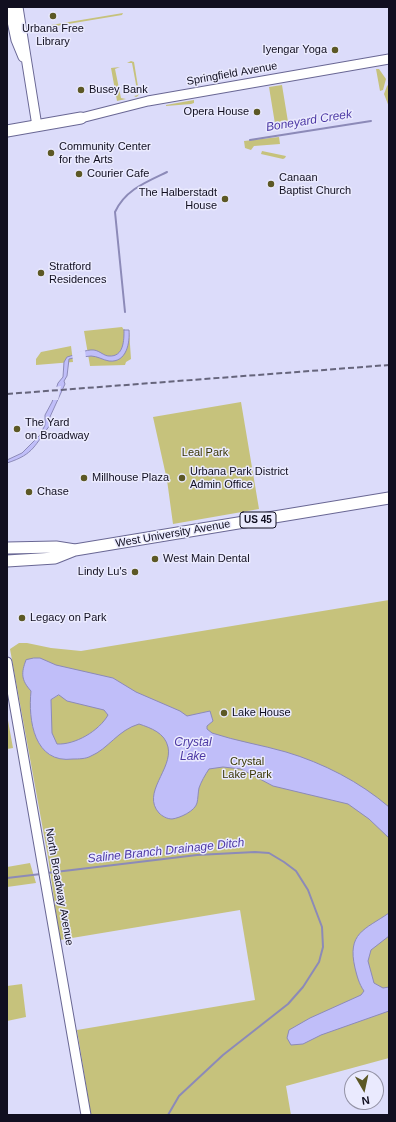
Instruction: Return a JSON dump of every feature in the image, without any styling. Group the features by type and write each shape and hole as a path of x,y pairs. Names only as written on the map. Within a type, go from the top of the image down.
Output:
{"main road":[{"path":"7,131 81,118"},
{"name":"West University Avenue","path":"7,561 55,558 76,550 389,498"},
{"path":"7,540 22,548"},
{"name":"West University Avenue","path":"7,548 56,547 76,550"},
{"path":"7,571 20,560"}],"street":[{"path":"9,7 15,40 27,64 37,126"},
{"path":"15,40 18,7"},
{"name":"Springfield Avenue","path":"81,118 148,101 389,59"},
{"name":"North Broadway Avenue","path":"7,662 86,1115"}],"green space":[{"path":"123,13 122,15 32,30 33,28"},
{"path":"131,61 134,62 139,93 138,96 136,97 134,96 138,95 132,63 127,63"},
{"path":"120,67 115,69 121,98 126,99 117,101 111,68"},
{"path":"376,69 379,69 386,79 383,90 380,91"},
{"path":"282,85 289,128 276,130 269,87"},
{"path":"388,85 389,88 389,107 384,94"},
{"path":"194,100 194,103 191,104 166,106 166,105"},
{"path":"279,137 280,144 254,146 251,150 245,148 244,141"},
{"path":"262,151 286,156 283,159 261,154"},
{"path":"122,327 124,330 129,330 131,359 126,362 125,365 90,366 84,331"},
{"path":"71,346 73,362 36,365 36,359 41,352"},
{"name":"Leal Park","path":"241,402 259,509 173,524 167,480 153,417"},
{"name":"Crystal Lake Park","path":"389,600 389,1058 286,1086 291,1115 91,1115 77,1030 255,1000 240,910 60,940 48,857 10,649 19,643 27,643 51,648 81,651"},
{"path":"7,715 13,748 7,749"},
{"path":"30,863 36,883 7,887 7,867"},
{"path":"22,984 26,1017 7,1021 7,986"}],"water":[{"path":"124,330 129,330 129,340 126,351 120,359 109,361 91,356 69,359 67,376 64,381 65,384 49,419 51,424 29,452 16,460 7,463 7,460 22,453 40,435 45,425 45,415 52,402 58,383 63,377 64,362 67,357 91,350 107,356 114,356 118,354 122,347"},
{"name":"Crystal Lake","path":"40,658 56,665 113,678 136,692 180,711 187,716 210,711 213,721 207,726 207,729 212,733 300,756 340,774 366,789 389,807 389,838 369,819 348,804 273,786 241,769 223,767 209,769 203,778 197,803 193,809 183,816 172,819 165,817 159,813 154,805 155,789 166,764 168,755 168,747 164,738 153,729 139,724 125,731 103,749 89,757 80,759 60,759 50,755 36,738 33,727 30,702 31,691 25,683 23,676 23,669 26,660","holes":["59,695 67,701 104,710 108,715 99,726 86,736 64,744 57,744 52,733 51,700"]},
{"path":"389,913 389,936 371,950 368,961 374,983 383,988 389,987 389,1011 321,1035 303,1044 291,1045 287,1038 289,1030 310,1018 361,995 364,991 359,983 355,968 353,947 360,934 365,929"}],"pier":[{"path":"85,350 86,359 73,360 72,354"},
{"path":"61,386 58,400 51,400 55,387"}],"waterway":[{"name":"Boneyard Creek","path":"250,140 371,121"},
{"name":"Boneyard Creek","path":"125,312 115,212 119,204 130,192 144,183 167,172"},
{"name":"Saline Branch Drainage Ditch","path":"47,873 197,855 255,852 269,853 284,862 296,871 308,890 322,927 323,947 319,962 303,987 288,1004 223,1055 179,1096 168,1115"},
{"name":"Saline Branch Drainage Ditch","path":"7,878 41,874"}],"railway":[{"path":"7,394 389,365"}],"place":[{"name":"Urbana Free Library","path":"53,16"},
{"name":"Iyengar Yoga","path":"335,50"},
{"name":"Busey Bank","path":"81,90"},
{"name":"Opera House","path":"257,112"},
{"name":"Community Center for the Arts","path":"51,153"},
{"name":"Courier Cafe","path":"79,174"},
{"name":"Canaan Baptist Church","path":"271,184"},
{"name":"The Halberstadt House","path":"225,199"},
{"name":"Stratford Residences","path":"41,273"},
{"name":"The Yard on Broadway","path":"17,429"},
{"name":"Millhouse Plaza","path":"84,478"},
{"name":"Urbana Park District Admin Office","path":"182,478"},
{"name":"Chase","path":"29,492"},
{"name":"West Main Dental","path":"155,559"},
{"name":"Lindy Lu's","path":"135,572"},
{"name":"Legacy on Park","path":"22,618"},
{"name":"Lake House","path":"224,713"}]}
